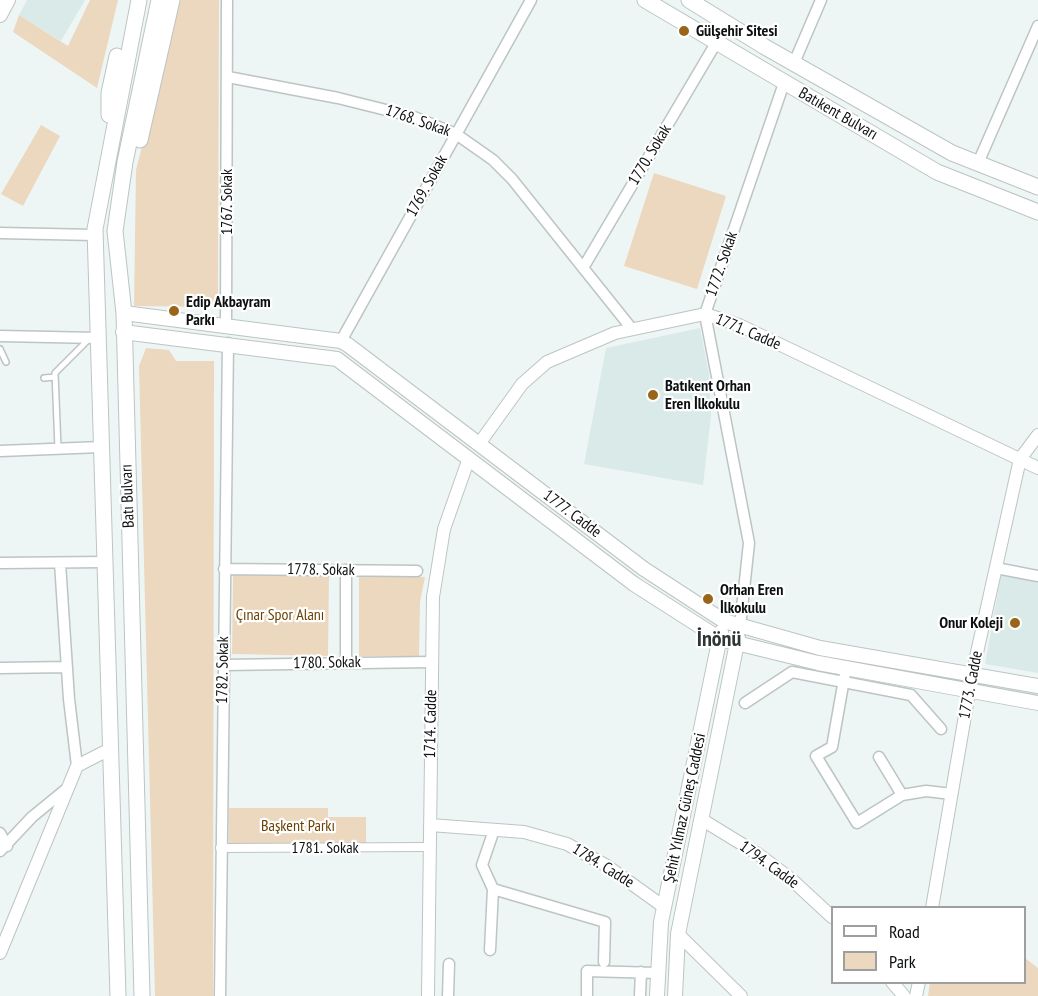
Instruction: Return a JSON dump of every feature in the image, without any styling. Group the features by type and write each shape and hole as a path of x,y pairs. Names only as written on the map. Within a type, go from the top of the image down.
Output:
{"main road":[{"path":"113,127 109,115 109,93 129,0"},
{"name":"Batı Bulvarı","path":"117,996 101,447 94,338 95,235 113,127 139,0"},
{"name":"Batı Bulvarı","path":"142,996 124,313 115,231 125,162 159,0"},
{"path":"125,162 140,140 172,0"},
{"name":"Batıkent Bulvarı","path":"645,0 937,172 1038,212"},
{"name":"Batıkent Bulvarı","path":"689,0 952,153 1038,188"},
{"name":"1777. Cadde","path":"124,313 340,341 652,575 723,621 820,648 1038,686"},
{"name":"1777. Cadde","path":"123,332 228,343 337,359 634,584 720,639 737,645 846,668 1038,703"},
{"path":"470,458 479,444"},
{"name":"Şehit Yılmaz Güneş Caddesi","path":"657,996 664,907 723,621"},
{"name":"Şehit Yılmaz Güneş Caddesi","path":"675,996 678,934 740,627"},
{"path":"683,815 701,819"}],"street":[{"name":"1767. Sokak","path":"226,326 227,0"},
{"name":"1769. Sokak","path":"340,341 531,0"},
{"path":"794,63 821,0"},
{"path":"978,163 1038,26"},
{"name":"1770. Sokak","path":"583,267 716,43"},
{"name":"1768. Sokak","path":"228,77 349,100 414,117 456,134 475,146 512,179 632,329"},
{"name":"1772. Sokak","path":"740,627 749,543 705,314 784,83"},
{"path":"0,233 95,235"},
{"name":"1771. Cadde","path":"479,444 522,384 540,367 580,346 632,329 705,314 738,326 1038,468"},
{"path":"0,336 94,338"},
{"name":"1782. Sokak","path":"220,996 220,848 228,343"},
{"name":"1773. Cadde","path":"932,906 972,675 1020,459 1038,435"},
{"path":"0,451 101,447"},
{"name":"1714. Cadde","path":"428,996 431,662 435,571 444,529 470,458"},
{"path":"0,563 105,562"},
{"path":"0,953 65,790 77,766 60,563"},
{"path":"996,568 1038,576"},
{"name":"1778. Sokak","path":"224,569 417,571"},
{"path":"346,570 346,663"},
{"name":"1780. Sokak","path":"223,665 431,662"},
{"path":"0,668 67,667"},
{"path":"846,668 832,747 816,756 857,823 902,795 926,791 952,794"},
{"path":"744,703 792,672 911,695 941,729"},
{"path":"77,766 110,749"},
{"path":"879,757 902,795"},
{"path":"3,849 32,817 65,790"},
{"name":"1794. Cadde","path":"701,819 791,879 831,916"},
{"name":"1784. Cadde","path":"430,825 524,832 567,844 607,866 664,907"},
{"path":"490,950 493,889 482,866 494,830"},
{"path":"0,833 3,849"},
{"name":"1781. Sokak","path":"220,848 429,848"},
{"path":"493,889 605,922 604,962"},
{"path":"678,934 741,996"},
{"path":"448,996 449,964"},
{"path":"587,996 587,971 658,973"},
{"path":"640,996 641,972"},
{"path":"894,984 904,996"}],"lane":[{"path":"58,450 55,377 59,369 94,338"},
{"path":"0,349 6,362"},
{"path":"44,378 55,377"}],"shaded area":[{"path":"27,0 85,0 61,41 19,15"},
{"name":"Batıkent Orhan Eren İlkokulu","path":"700,328 709,374 711,416 703,485 584,464 606,348"},
{"name":"Onur Koleji","path":"1001,575 1038,582 1038,673 985,664"}],"green space":[{"path":"90,0 118,0 97,88 13,32 19,15 68,46"},
{"path":"179,0 219,0 218,307 134,306 136,170"},
{"path":"41,125 60,136 23,206 1,194"},
{"path":"654,173 726,196 697,289 624,266"},
{"path":"146,348 169,350 176,361 214,361 213,996 155,996 139,366"},
{"name":"Çınar Spor Alanı","path":"233,575 329,576 328,656 232,654"},
{"path":"359,576 425,577 420,602 419,656 359,656"},
{"name":"Başkent Parkı","path":"229,808 328,808 328,817 366,817 366,844 229,844"},
{"path":"1026,959 1038,968 1038,996 928,996 930,984 1026,984"}],"place":[{"name":"Gülşehir Sitesi","path":"684,31"},
{"name":"Edip Akbayram Parkı","path":"174,311"},
{"name":"Batıkent Orhan Eren İlkokulu","path":"653,395"},
{"name":"Orhan Eren İlkokulu","path":"708,599"},
{"name":"Onur Koleji","path":"1015,623"}],"district":[{"name":"İnönü","path":"719,640"}]}
